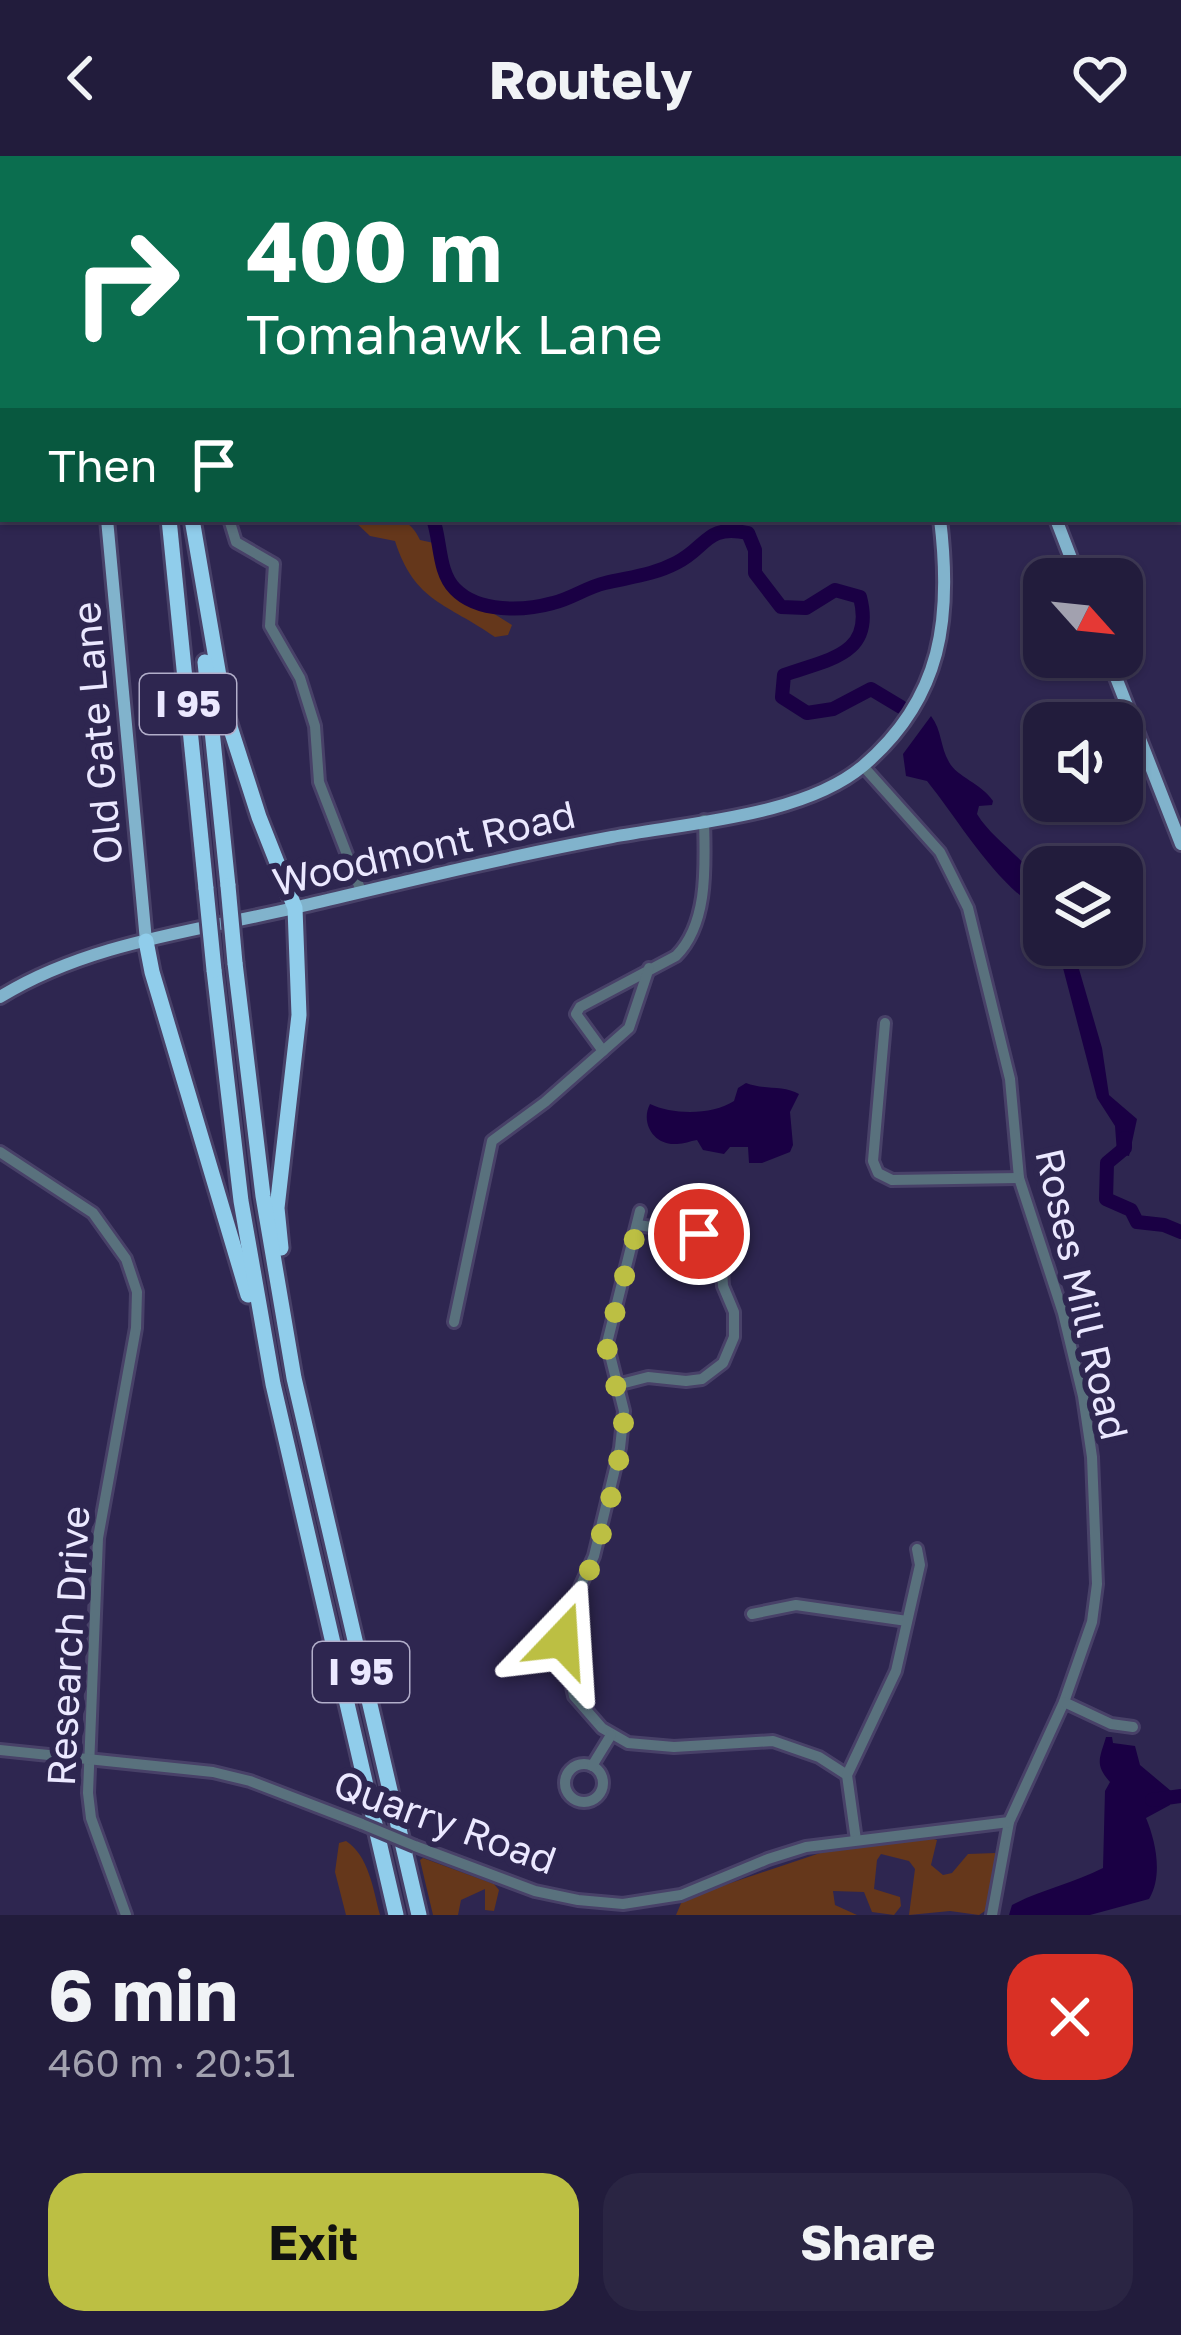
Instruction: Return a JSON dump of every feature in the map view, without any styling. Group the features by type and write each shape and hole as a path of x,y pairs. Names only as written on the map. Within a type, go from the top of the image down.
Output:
{"highway":[{"name":"I 95","path":"170,522 239,1188 273,1384 397,1915"},
{"path":"192,522 225,711 295,908 299,1015 277,1208 304,1430"},
{"name":"I 95","path":"192,522 262,1196 304,1430 419,1915"},
{"path":"146,941 273,1384"}],"main road":[{"name":"Old Gate Lane","path":"107,522 146,941"},
{"path":"863,766 906,720 936,659 946,599 940,522"},
{"path":"1057,522 1071,558"},
{"path":"1116,678 1181,844"},
{"name":"Woodmont Road","path":"0,997 69,964 146,941 507,858 797,799 863,766"}],"street":[{"path":"230,522 236,542 274,564 270,626 300,678 315,726 320,782 361,891"},
{"name":"Roses Mill Road","path":"863,766 940,852 968,908 1010,1079 1019,1178 1073,1352 1092,1456 1094,1607 1064,1702 1009,1822 992,1915"},
{"path":"603,1051 578,1021 578,1010 676,956 691,934 705,876 704,820"},
{"path":"454,1322 492,1141 629,1028 649,968"},
{"path":"885,1023 873,1161 878,1173 892,1180 1019,1178"},
{"name":"Research Drive","path":"0,1152 93,1213 126,1259 136,1292 136,1328 98,1544 91,1759 92,1818 126,1915"},
{"path":"640,1211 608,1335 608,1359 624,1412 620,1448 594,1556 562,1640 574,1696 611,1736 652,1748 773,1741 819,1757 847,1774"},
{"path":"617,1385 648,1377 694,1381 723,1363 732,1346 735,1320 716,1243 699,1234 638,1225"},
{"path":"716,1243 734,1226"},
{"path":"856,1840 847,1774 886,1697 920,1564 917,1549"},
{"path":"752,1614 796,1606 907,1621"},
{"path":"1064,1702 1111,1724 1133,1726"},
{"path":"592,1766 611,1736"},
{"name":"Quarry Road","path":"0,1750 175,1766 232,1777 536,1891 623,1904 672,1897 768,1858 856,1840 1009,1822"}],"shaded area":[{"path":"355,522 404,522 420,540 443,545 451,587 512,625 508,635 495,637 434,600 412,577 395,541 370,536"},
{"path":"931,716 953,767 993,801 979,806 977,814 1023,863 1023,898 980,852 927,781 906,776 903,754"},
{"path":"1062,966 1078,966 1102,1048 1109,1095 1137,1119 1129,1156 1117,1153 1115,1126 1097,1098"},
{"path":"746,1083 799,1094 790,1112 790,1152 749,1163 748,1147 730,1147 724,1154 703,1150 697,1140 669,1144 648,1126 650,1104 681,1112 715,1109 734,1101 738,1088"},
{"path":"1106,1737 1112,1737 1113,1743 1135,1746 1140,1765 1171,1791 1170,1805 1146,1818 1156,1859 1156,1880 1149,1899 1090,1915 1009,1915 1012,1905 1103,1868 1105,1791 1110,1782 1100,1761"},
{"path":"924,1836 937,1840 931,1865 943,1875 952,1873 968,1854 996,1853 999,1859 985,1911 979,1915 950,1911 909,1915 915,1869 909,1861 881,1854 874,1889 900,1897 901,1906 894,1915 872,1912 864,1892 833,1891 835,1905 857,1915 676,1915 689,1897 835,1848"},
{"path":"346,1841 365,1864 380,1915 346,1915 335,1872 339,1843"},
{"path":"423,1858 494,1884 499,1890 494,1911 485,1910 485,1889 461,1900 458,1915 433,1915"}],"waterway":[{"path":"434,522 443,565 455,589 476,602 502,608 560,601 598,585 667,567 715,534 748,533 755,550 755,573 781,607 806,608 835,590 860,597 863,616 854,643 832,659 784,675 782,697 807,713 833,709 871,689 901,707"},
{"path":"1125,1138 1125,1148 1107,1163 1106,1199 1131,1210 1137,1222 1181,1232"},
{"path":"1152,1800 1181,1796"}],"route":[{"path":"562,1640 594,1556 620,1448 624,1412 607,1343 638,1225 699,1234"}]}
